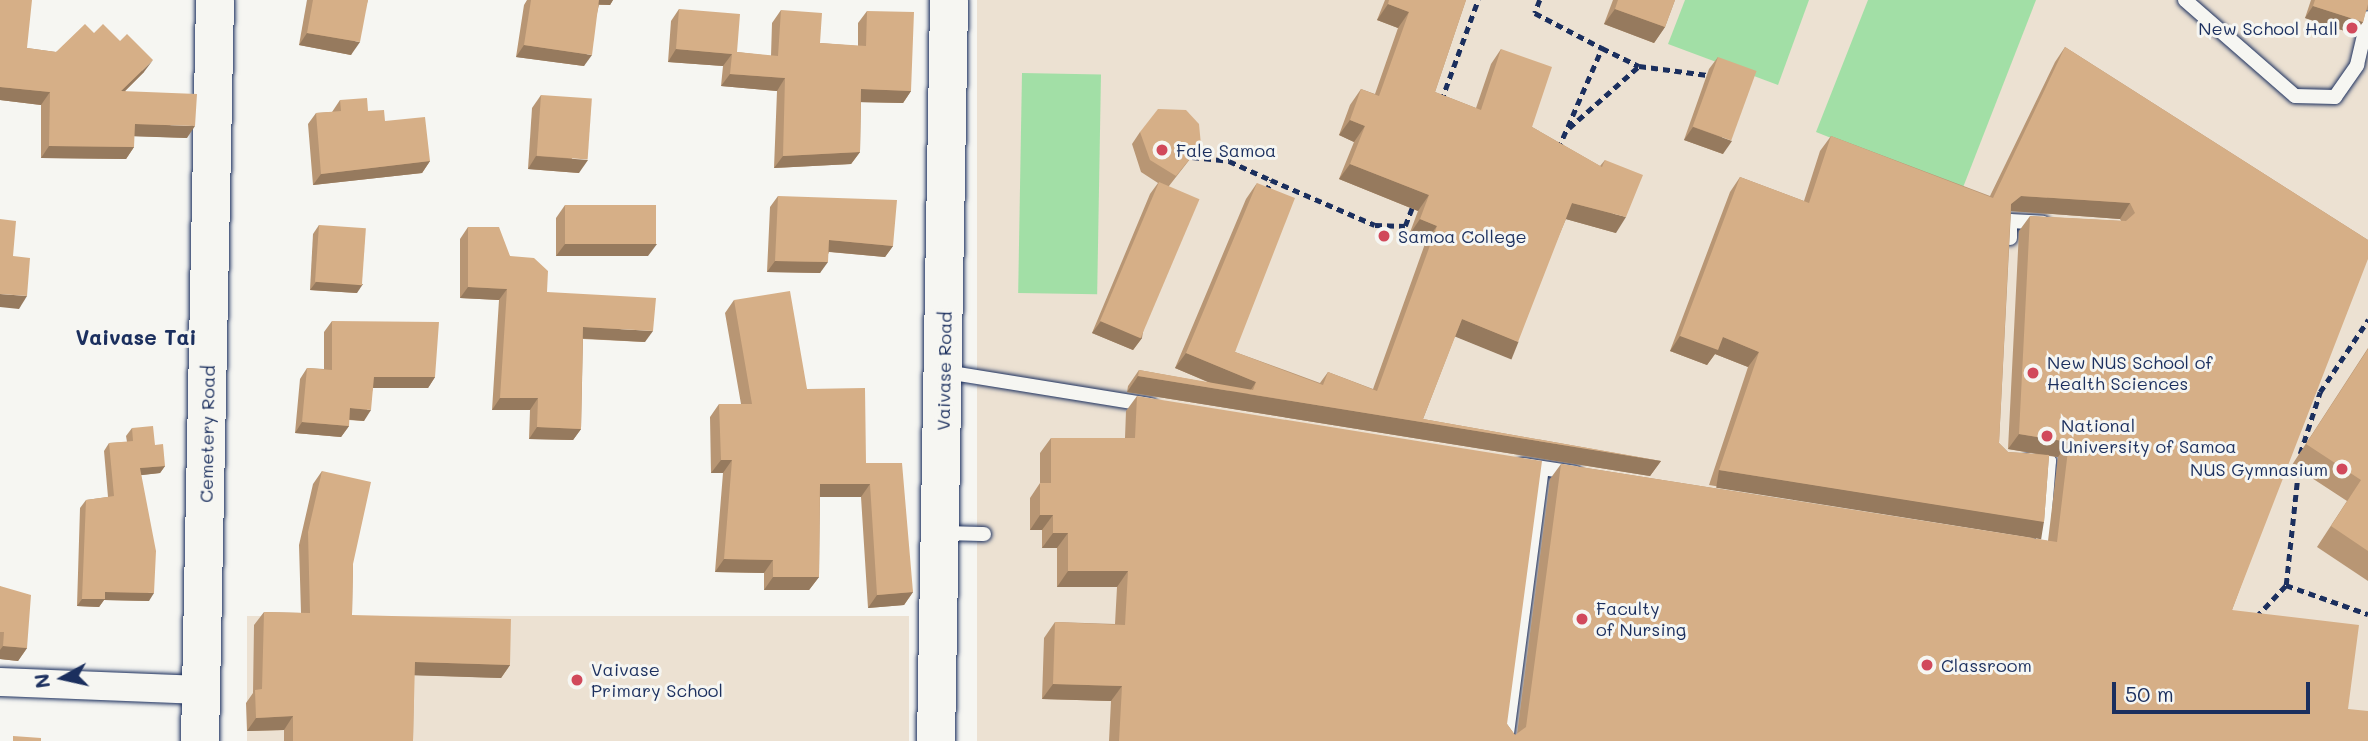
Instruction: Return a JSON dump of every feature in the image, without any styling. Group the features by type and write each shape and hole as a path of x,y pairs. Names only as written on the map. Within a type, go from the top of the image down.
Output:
{"main road":[{"name":"Cemetery Road","path":"200,741 215,0"},
{"name":"Vaivase Road","path":"936,741 949,0"}],"street":[{"path":"0,682 200,690"}],"lane":[{"path":"2185,0 2295,96 2335,97 2357,65 2368,18"},
{"path":"2009,249 2010,221 2063,224"},
{"path":"944,371 1162,406"},
{"path":"2011,459 2049,461 2042,549 2015,545"},
{"path":"1501,461 1596,477"},
{"path":"1506,741 1542,468"},
{"path":"940,533 984,534"}],"path":[{"path":"1436,114 1478,0"},
{"path":"1540,0 1535,13 1639,66 1707,75"},
{"path":"1567,159 1556,154 1602,48"},
{"path":"1567,130 1639,66"},
{"path":"1441,102 1453,106"},
{"path":"1548,141 1560,145"},
{"path":"1192,158 1229,161 1375,225 1405,226 1418,189"},
{"path":"1261,204 1271,180"},
{"path":"2248,625 2286,585 2303,432 2319,392 2368,320"},
{"path":"2286,585 2368,614"}],"shaded area":[{"path":"977,0 2368,0 2368,741 977,741"},
{"name":"Vaivase Primary School","path":"247,616 909,616 909,741 247,741"}],"green space":[{"path":"1685,0 1809,0 1778,85 1668,44"},
{"path":"1868,0 2036,0 1962,190 1816,132"},
{"path":"1022,73 1101,74 1097,294 1018,293"}],"building":[{"path":"0,0 32,0 27,48 56,52 85,24 94,33 103,24 120,41 127,34 153,60 121,91 197,94 195,126 135,124 134,147 49,146 50,92 0,87"},
{"path":"313,0 368,0 360,42 307,33"},
{"path":"531,0 599,0 592,55 524,45"},
{"path":"1389,0 1466,0 1435,92 1481,110 1501,49 1552,67 1532,127 1602,167 1605,160 1643,175 1626,217 1572,203 1518,342 1462,319 1423,419 1661,461 1138,376 1139,370 1253,390 1256,382 1186,353 1257,183 1295,198 1235,352 1323,385 1328,372 1377,391 1437,226 1420,219 1429,195 1350,164 1365,126 1350,120 1361,89 1379,96 1409,12 1388,4"},
{"path":"1618,0 1675,0 1665,27 1615,9"},
{"path":"2315,0 2368,0 2368,4 2363,22 2313,6"},
{"path":"679,9 740,14 737,52 778,56 781,10 822,13 820,43 866,46 867,11 914,12 911,91 861,89 860,152 783,156 785,78 730,74 732,54 676,49"},
{"name":"National University of Samoa","path":"2065,47 2368,240 2368,259 2232,610 2359,625 2348,709 2368,711 2368,741 1119,741 1122,686 1053,684 1055,622 1125,625 1128,571 1068,571 1068,533 1053,533 1053,515 1040,515 1040,483 1051,483 1051,438 1135,438 1137,396 1542,461 1507,724 1515,735 1526,727 1561,464 2057,542 2069,442 2019,434 2030,216 2126,221 2135,213 2130,203 2021,196 2011,204 1999,443 2008,452 2049,455 2044,522 1719,470 1759,352 1723,337 1718,350 1680,336 1740,177 1809,203 1831,136 1993,198"},
{"path":"1718,57 1757,71 1731,141 1693,127"},
{"path":"541,95 592,99 588,159 537,156"},
{"path":"367,98 368,111 384,110 385,121 425,117 430,161 321,174 316,113 341,111 340,100"},
{"name":"Fale Samoa","path":"1158,109 1186,110 1199,124 1201,145 1176,176 1150,160 1140,132"},
{"path":"1159,182 1200,199 1141,338 1100,321"},
{"path":"778,196 897,200 893,246 829,240 828,262 775,261"},
{"path":"565,205 656,205 656,244 565,244"},
{"path":"0,219 16,221 13,256 30,258 27,296 0,294"},
{"path":"319,225 366,228 362,285 315,282"},
{"path":"468,227 499,227 510,256 534,258 548,271 547,292 656,298 653,331 583,327 581,429 537,427 538,398 500,398 507,289 468,287"},
{"path":"790,291 807,389 865,388 866,463 902,463 913,592 877,595 870,484 820,484 819,577 773,577 773,560 724,559 732,460 721,460 719,404 752,404 734,300"},
{"path":"332,321 439,322 435,377 374,377 371,410 350,408 349,426 302,422 307,368 332,370"},
{"name":"NUS Gymnasium","path":"2368,349 2368,551 2331,526 2361,480 2306,444"},
{"path":"153,426 155,445 163,444 165,466 140,468 156,551 154,593 105,592 105,599 82,599 86,500 114,496 109,443 133,441 132,428"},
{"path":"322,471 371,482 353,564 352,615 511,619 510,665 415,662 413,741 293,741 293,716 256,718 255,690 262,689 264,612 310,613 308,532"},
{"path":"0,586 31,595 27,648 3,646 4,632 0,632"},
{"path":"13,736 41,738 41,741 13,741"}],"place":[{"name":"New School Hall","path":"2352,28"},
{"name":"Fale Samoa","path":"1162,150"},
{"name":"Samoa College","path":"1384,236"},
{"name":"New NUS School of Health Sciences","path":"2033,373"},
{"name":"National University of Samoa","path":"2047,436"},
{"name":"NUS Gymnasium","path":"2342,469"},
{"name":"Faculty of Nursing","path":"1582,619"},
{"name":"Classroom","path":"1927,665"},
{"name":"Vaivase Primary School","path":"577,680"}],"district":[{"name":"Vaivase Tai","path":"136,337"}]}
